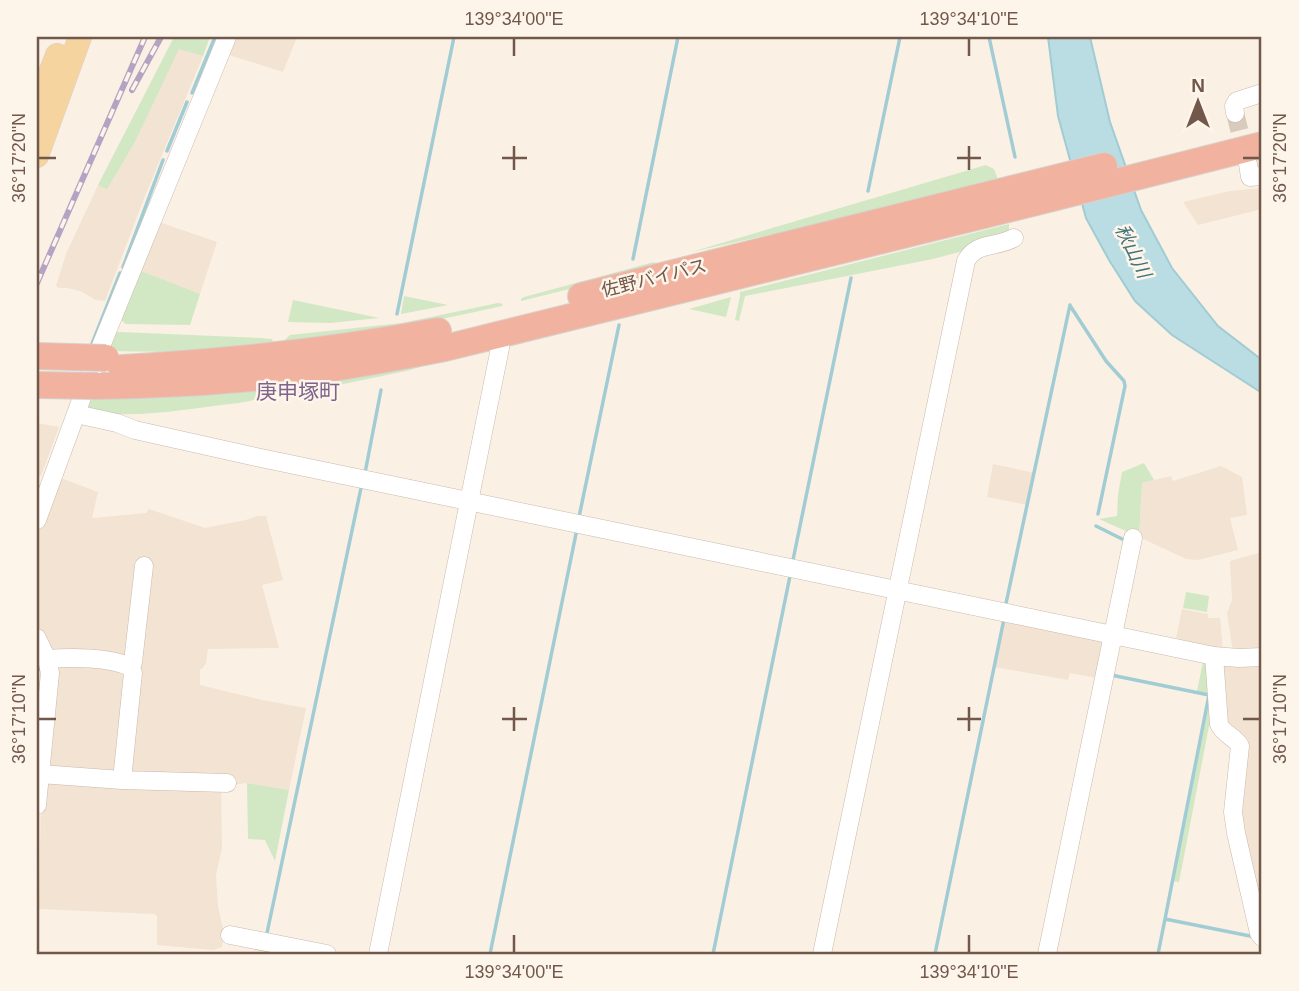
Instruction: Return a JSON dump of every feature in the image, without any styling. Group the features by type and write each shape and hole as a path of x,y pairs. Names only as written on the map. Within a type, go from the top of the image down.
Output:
{"highway":[{"name":"佐野バイパス","path":"102,371 215,381 367,363 501,335 1149,164 1262,127"},
{"name":"佐野バイパス","path":"1149,164 1255,155"},
{"name":"佐野バイパス","path":"38,381 102,371 282,356 437,331 1047,190"},
{"path":"37,356 102,371"}],"main road":[{"path":"37,107 65,37"},
{"path":"37,156 80,37"}],"street":[{"path":"37,520 99,351 226,37"},
{"path":"1235,113 1234,106 1237,101 1262,93"},
{"path":"1255,155 1250,177 1262,176"},
{"path":"822,954 966,261 972,252 978,249 1014,239"},
{"path":"379,954 501,335"},
{"path":"76,414 171,438 470,502 1214,656 1262,657"},
{"path":"1047,954 1133,538"},
{"path":"122,780 133,673 131,667 144,566"},
{"path":"37,638 50,673 37,805"},
{"path":"1214,656 1219,724 1240,746 1233,812 1262,937"},
{"path":"47,659 95,660 131,667"},
{"path":"40,774 227,783"},
{"path":"230,935 327,954"}],"shaded area":[{"path":"232,37 297,37 283,72 226,54"},
{"path":"179,48 203,56 105,301 96,300 80,291 59,288 56,286 66,254 98,185 107,188 135,142"},
{"path":"1262,188 1262,209 1198,225 1183,202 1230,191"},
{"path":"159,222 217,242 200,294 139,270"},
{"path":"37,423 59,427 41,476 37,475"},
{"path":"993,464 1035,473 1028,505 987,497"},
{"path":"1221,466 1242,477 1247,515 1230,518 1238,550 1198,560 1186,559 1139,537 1142,483 1171,476 1173,481"},
{"path":"58,477 98,492 92,518 146,513 149,509 205,528 266,516 283,580 262,585 279,648 208,649 206,663 200,669 200,685 306,708 289,790 247,783 232,785 221,778 222,848 216,875 218,906 224,934 222,947 213,950 157,945 157,916 154,914 39,909 41,793 56,652 48,646 37,623 37,535"},
{"path":"1262,552 1262,653 1233,652 1227,613 1232,600 1230,561"},
{"path":"1182,609 1208,614 1208,618 1220,618 1223,651 1176,638"},
{"path":"1004,616 1106,641 1097,678 1070,673 1068,680 994,667"},
{"path":"1262,664 1262,929 1238,816 1246,748 1223,725 1220,666"}],"green space":[{"path":"174,37 210,37 203,56 179,49 135,142 107,189 98,185"},
{"path":"986,165 994,169 998,179 691,252"},
{"path":"1009,224 1009,232 963,251 745,296 739,321 735,320 740,292"},
{"path":"719,252 521,301 524,297 654,262 657,264"},
{"path":"139,270 200,294 190,325 126,324 121,320 121,313"},
{"path":"404,296 448,305 401,314"},
{"path":"731,297 726,317 689,309"},
{"path":"293,300 379,318 330,323 288,322"},
{"path":"503,304 428,322 316,340 204,351 107,351 94,394 482,350 406,371 291,395 266,391 254,400 163,412 124,414 87,411 84,400 111,333 260,338 278,342 290,335 402,323"},
{"path":"1144,463 1154,480 1142,483 1139,537 1099,519 1117,516 1122,472"},
{"path":"1186,592 1209,596 1207,612 1183,608"},
{"path":"1204,657 1208,658 1214,726 1209,726 1179,882 1173,881 1211,694 1197,691"},
{"path":"247,783 289,790 275,861 265,840 248,839"}],"water":[{"name":"秋山川","path":"1048,37 1090,37 1110,122 1141,210 1172,268 1218,326 1262,360 1262,393 1172,335 1135,301 1109,260 1086,218 1058,116"}],"waterway":[{"path":"192,93 215,37"},
{"path":"397,314 454,37"},
{"path":"633,259 678,37"},
{"path":"868,191 900,37"},
{"path":"989,37 1015,157"},
{"path":"167,151 187,102"},
{"path":"123,267 163,160"},
{"path":"90,349 120,273"},
{"path":"793,560 851,278"},
{"path":"1005,608 1070,305"},
{"path":"1071,307 1125,386 1098,514"},
{"path":"579,517 619,325"},
{"path":"365,473 381,390"},
{"path":"267,933 361,488"},
{"path":"1096,526 1128,542"},
{"path":"490,954 577,529"},
{"path":"713,954 790,576"},
{"path":"935,954 1004,619"},
{"path":"37,659 41,670"},
{"path":"1111,675 1209,695 1165,919 1255,937"},
{"path":"1158,954 1165,919"}],"tunnel":[{"path":"1235,113 1246,157"}],"railway":[{"path":"37,283 145,37"},
{"path":"132,90 161,37"}],"district":[{"name":"庚申塚町","path":"298,391"}]}
